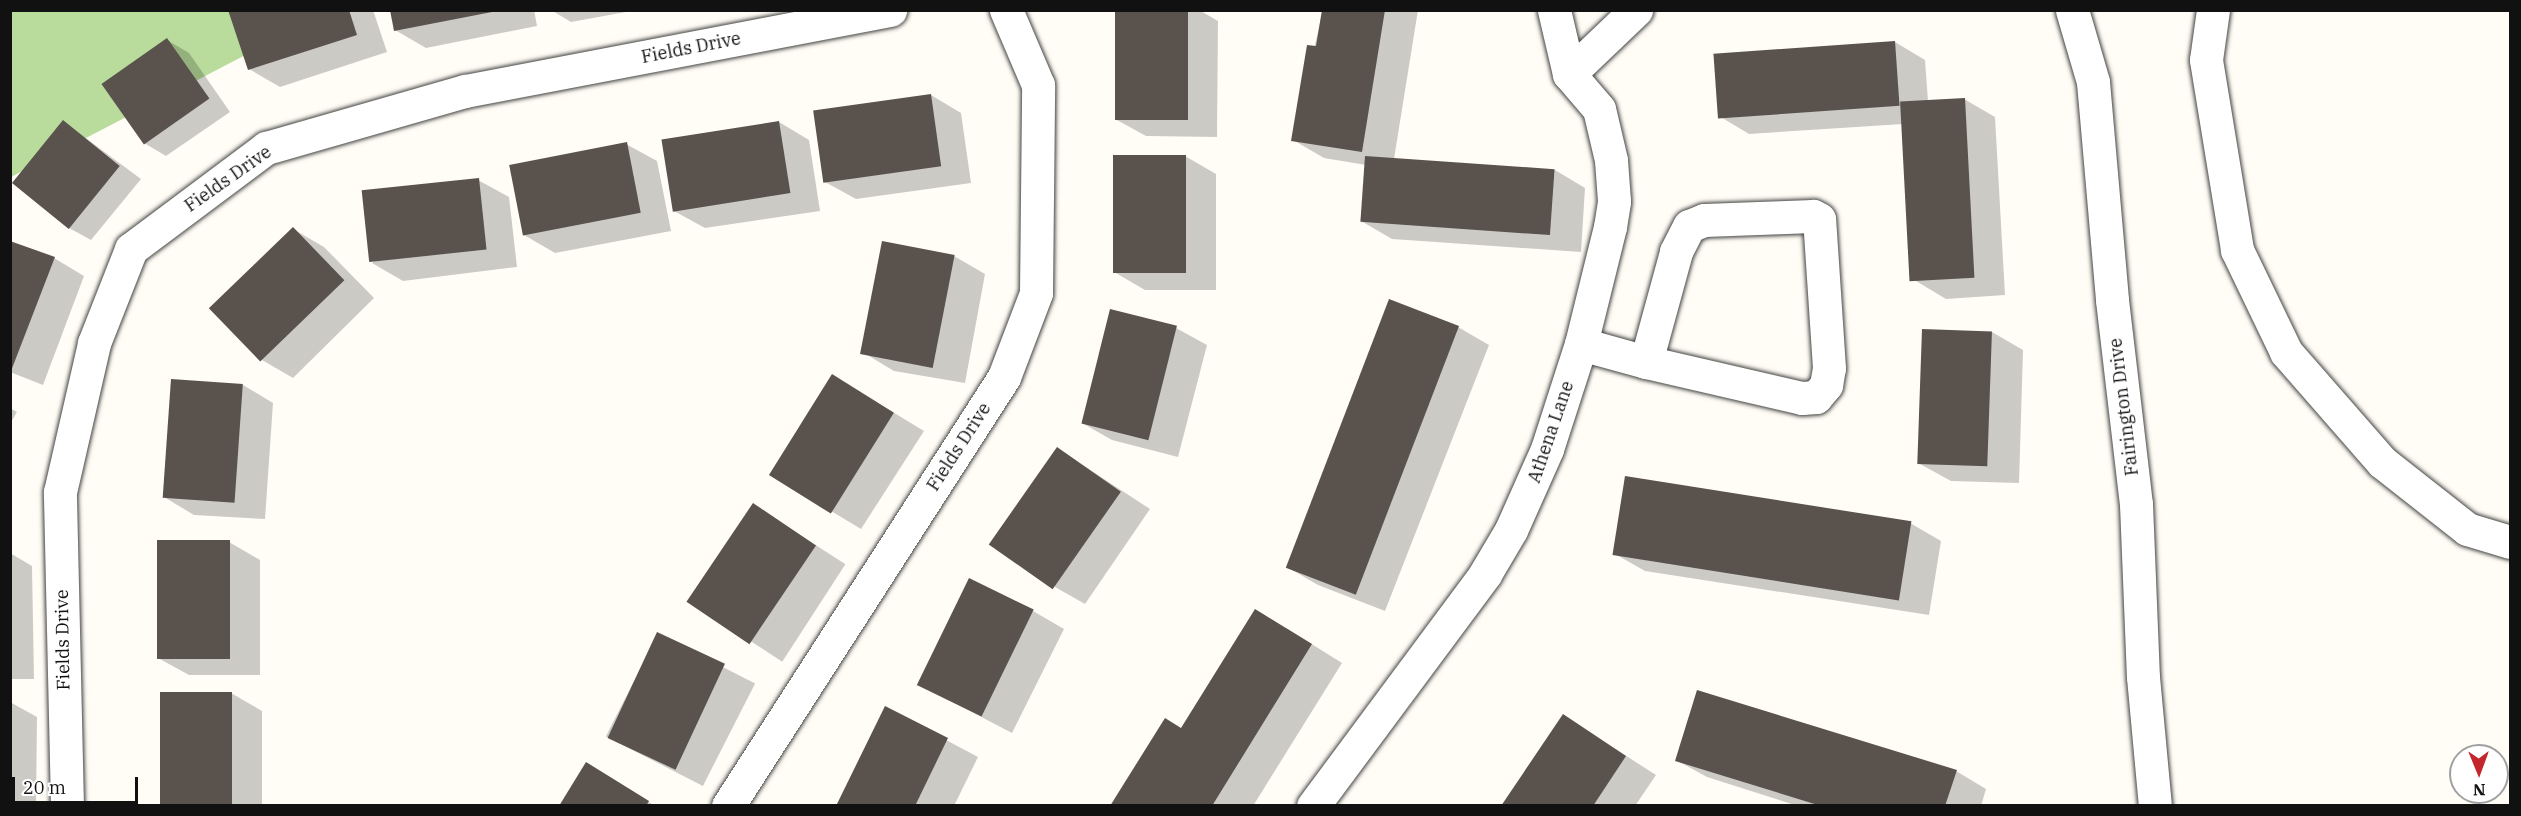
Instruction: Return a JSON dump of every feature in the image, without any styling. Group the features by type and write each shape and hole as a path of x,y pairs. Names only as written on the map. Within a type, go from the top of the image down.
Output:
{"street":[{"name":"Fields Drive","path":"67,806 60,492 94,343 130,249 266,148 465,91 890,10"},
{"name":"Fields Drive","path":"728,806 1004,377 1036,293 1038,85 1006,10"},
{"name":"Athena Lane","path":"1313,806 1485,574 1511,530 1547,449 1581,344 1614,201 1605,123 1599,109 1569,74 1554,10"},
{"path":"1569,74 1636,10"},
{"name":"Fairington Drive","path":"2072,10 2093,82 2112,300 2136,504 2143,677 2155,806"},
{"path":"2213,10 2206,60 2237,250 2286,352 2382,462 2467,529 2511,542"},
{"path":"1581,344 1646,362 1802,398 1816,397 1826,385 1829,368 1819,219 1807,216 1704,220 1689,226 1676,252 1646,362"}],"green space":[{"path":"11,11 330,11 11,177"}],"building":[{"path":"228,10 349,10 357,35 248,70"},
{"path":"390,10 492,10 492,12 394,31"},
{"path":"1115,10 1188,10 1188,120 1115,120"},
{"path":"1322,10 1385,10 1362,152 1291,141 1307,45 1316,46"},
{"path":"167,38 209,99 144,145 101,84"},
{"path":"1895,41 1900,106 1718,119 1713,54"},
{"path":"931,94 941,166 823,183 813,111"},
{"path":"1965,98 1974,278 1910,281 1900,101"},
{"path":"63,120 120,166 69,229 12,183"},
{"path":"779,121 790,193 673,212 661,140"},
{"path":"627,142 641,213 523,236 509,165"},
{"path":"1113,155 1186,155 1186,273 1113,273"},
{"path":"1365,156 1555,169 1550,235 1360,222"},
{"path":"479,178 487,250 369,262 362,190"},
{"path":"293,227 344,280 260,362 209,308"},
{"path":"10,241 55,257 11,371 10,371"},
{"path":"882,241 955,255 933,368 860,354"},
{"path":"1389,299 1459,326 1356,595 1286,568"},
{"path":"1110,309 1177,326 1148,440 1081,423"},
{"path":"1922,329 1992,331 1987,466 1917,464"},
{"path":"832,374 894,413 831,514 769,475"},
{"path":"171,379 243,384 235,503 163,498"},
{"path":"1057,447 1121,492 1053,589 989,544"},
{"path":"1625,476 1911,521 1899,600 1612,555"},
{"path":"753,503 816,545 749,644 686,602"},
{"path":"157,540 230,540 230,659 157,659"},
{"path":"969,578 1034,610 982,717 917,685"},
{"path":"1255,609 1312,644 1212,806 1110,806 1165,718 1181,728"},
{"path":"657,632 725,664 676,770 608,738"},
{"path":"1697,690 1957,770 1945,806 1821,806 1675,761"},
{"path":"160,692 232,692 232,806 160,806"},
{"path":"885,706 948,738 915,806 836,806"},
{"path":"1563,714 1626,756 1593,806 1501,806"},
{"path":"586,762 649,801 646,806 559,806"}]}
